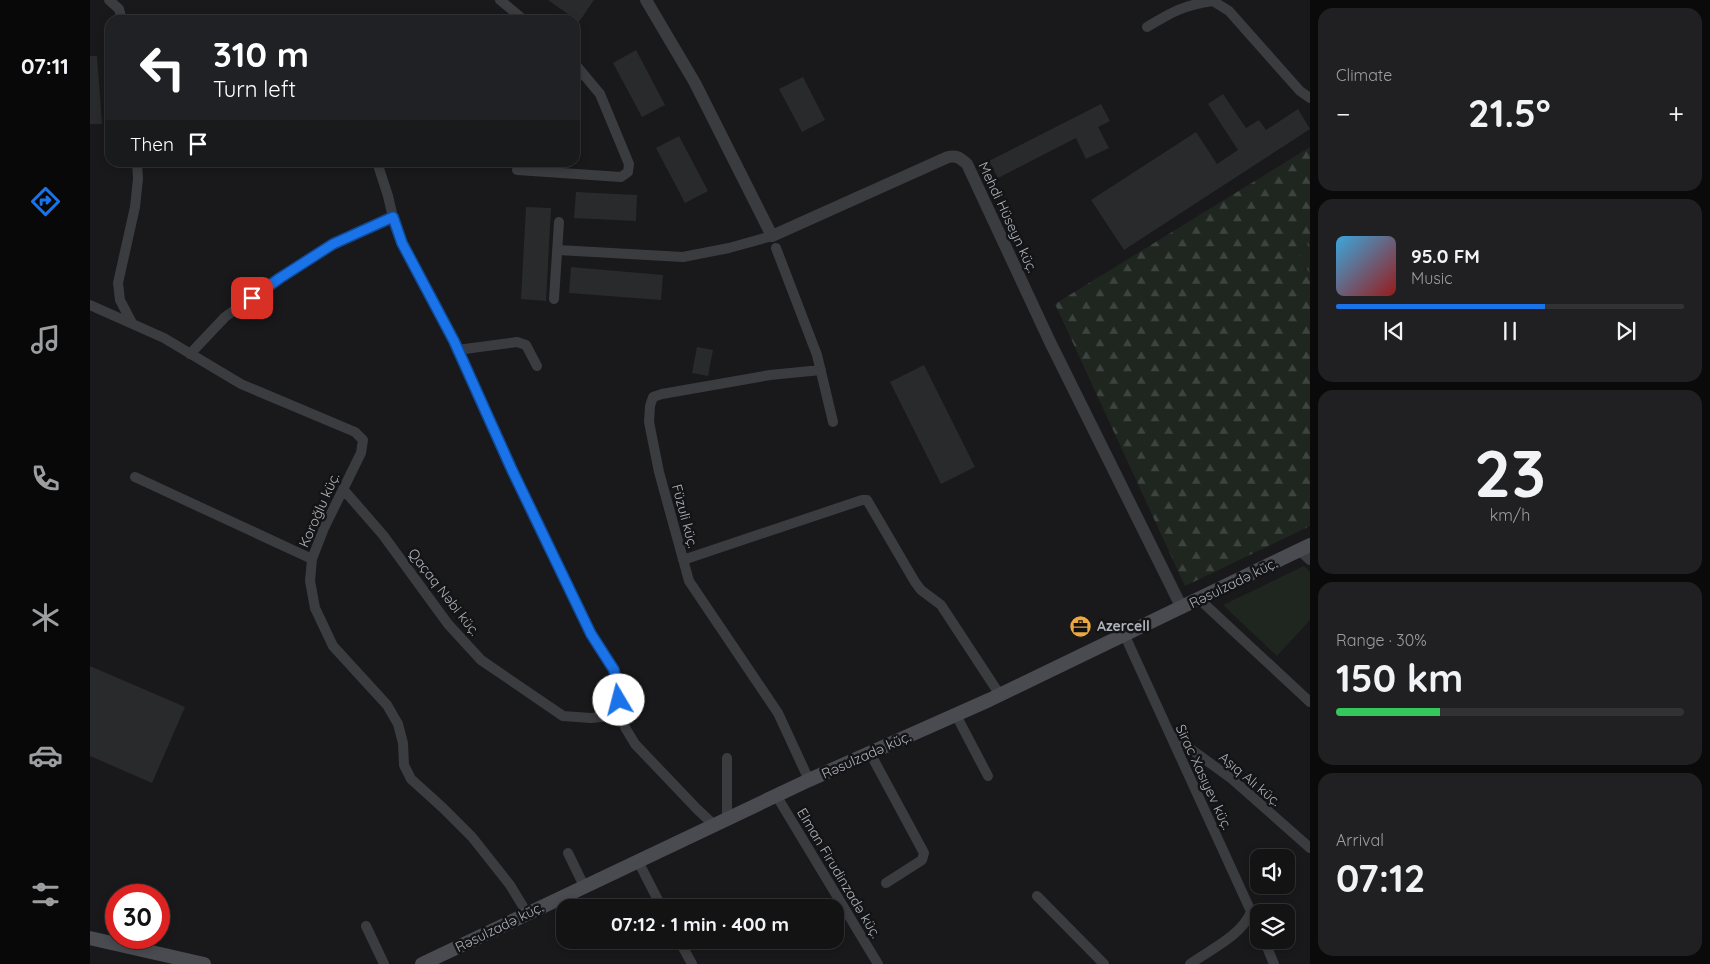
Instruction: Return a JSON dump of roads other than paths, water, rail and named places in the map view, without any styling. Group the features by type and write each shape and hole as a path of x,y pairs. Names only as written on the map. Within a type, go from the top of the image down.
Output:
{"main road":[{"name":"Rəsulzadə küç.","path":"422,964 809,780 1000,695 1304,548"},
{"path":"90,938 174,961 204,964"}],"street":[{"path":"109,0 119,9 121,15"},
{"path":"500,0 518,15"},
{"path":"646,0 695,83 774,242 817,355 833,422"},
{"path":"1148,27 1179,8 1213,1 1229,11 1300,91 1310,98"},
{"path":"517,170 621,177 628,172 629,164 600,94 580,70"},
{"name":"Mehdi Hüseyn küç.","path":"774,242 948,157 960,158 967,164 1050,342 1182,608"},
{"path":"132,323 120,300 118,283 135,207 137,167"},
{"path":"379,167 402,243 458,350 512,470 587,625 614,670 618,684 620,715 635,744 697,809 721,822 727,758"},
{"path":"190,354 225,317 280,278 333,244 393,217"},
{"path":"554,299 559,222"},
{"path":"558,250 683,257 774,242"},
{"name":"Koroğlu küç.","path":"90,305 164,338 241,384 354,432 363,440 361,453 324,528 312,559 310,581 315,608 334,646 387,705 398,724 403,743 404,765 411,779 472,837 510,885 527,913"},
{"path":"458,350 517,342 526,345 537,366"},
{"name":"Füzuli küç.","path":"809,780 778,713 690,581 659,472 649,422 650,406 653,397 662,394 770,374 821,370"},
{"path":"135,477 312,559"},
{"name":"Qaçaq Nəbi küç.","path":"343,488 383,535 448,624 481,660 563,716 591,718 620,715"},
{"path":"683,560 862,500 867,500 915,582 921,590 941,605 1000,695"},
{"path":"1304,548 1310,560"},
{"path":"1199,600 1310,702"},
{"name":"Sirac Xasıyev küç.","path":"1125,636 1250,910"},
{"path":"956,715 988,776"},
{"name":"Aşıq Alı küç.","path":"1170,733 1232,779 1310,848"},
{"path":"870,753 924,853 922,860 886,883"},
{"name":"Elman Firudinzadə küç.","path":"776,796 878,964"},
{"path":"568,852 584,886"},
{"path":"638,861 657,899"},
{"path":"1037,896 1104,964"},
{"path":"1190,964 1239,930 1247,922 1250,914"},
{"path":"366,926 384,964"},
{"path":"684,949 692,964"},
{"path":"1268,949 1274,964"}],"place":[{"name":"Azercell","path":"1081,626"}]}
